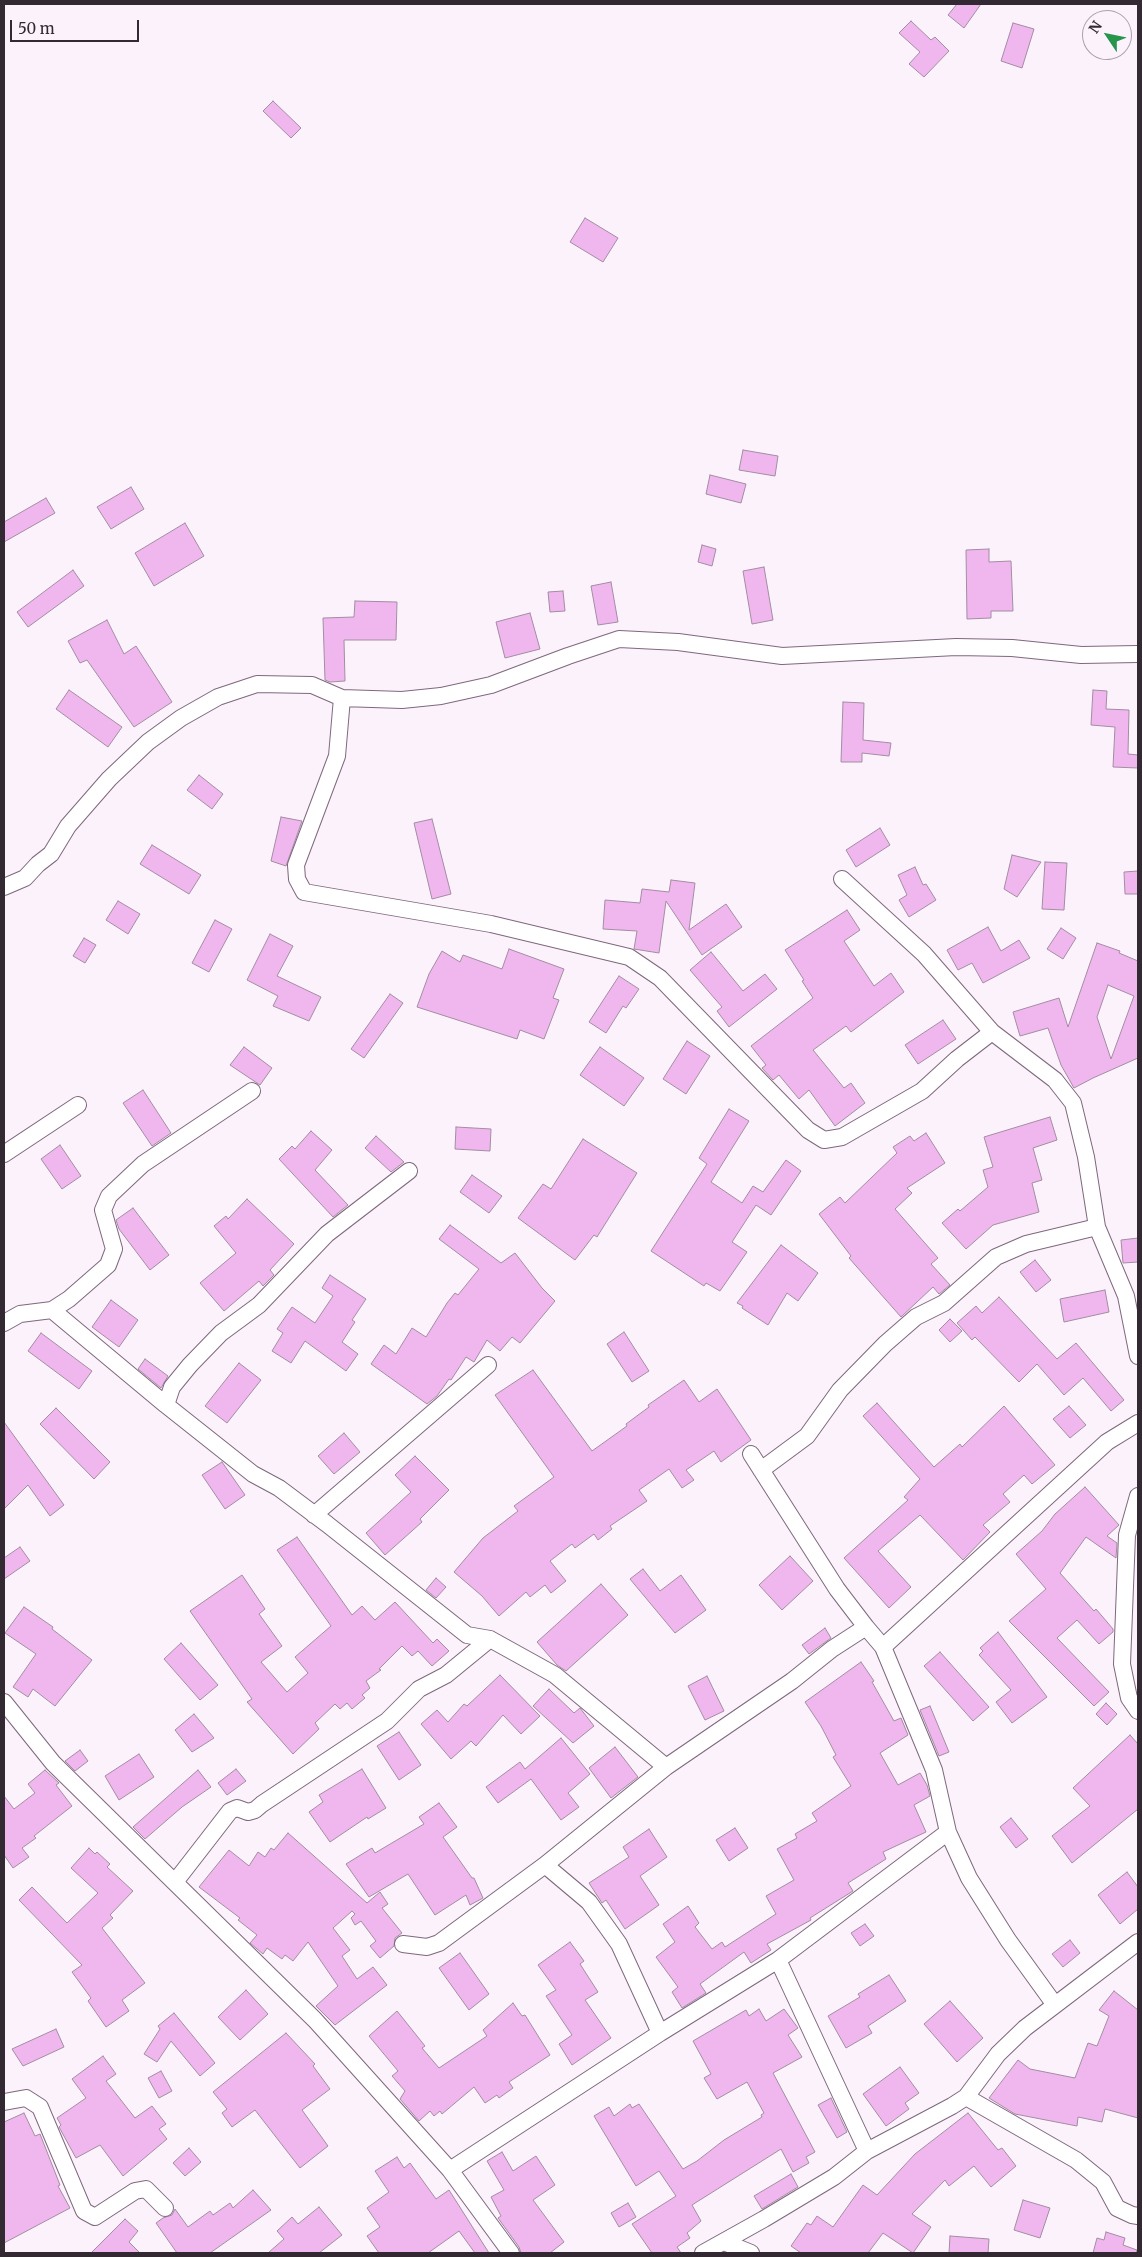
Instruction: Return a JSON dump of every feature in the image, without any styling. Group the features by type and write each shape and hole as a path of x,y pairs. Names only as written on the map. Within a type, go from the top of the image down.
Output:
{"street":[{"path":"4,887 25,878 51,854 68,826 109,779 148,742 181,718 218,697 257,684 312,686 342,698 402,700 441,696 491,686 568,656 619,639 678,642 782,656 956,647 1012,648 1081,655 1138,654"},
{"path":"342,698 337,756 296,865 297,879 304,892 491,924 629,957 660,978 808,1130 824,1140 842,1138 922,1090 957,1059 992,1032"},
{"path":"842,879 924,954 992,1032 1055,1080 1074,1103 1086,1157 1097,1227 1126,1296 1138,1356"},
{"path":"4,1323 20,1314 52,1310 69,1298 108,1264 114,1249 103,1210 109,1196 143,1164 252,1091"},
{"path":"4,1154 78,1105"},
{"path":"166,1406 172,1387 221,1333 259,1305 327,1234 409,1171"},
{"path":"761,1470 807,1436 840,1390 885,1344 916,1317 944,1303 996,1257 1026,1244 1097,1227"},
{"path":"52,1310 166,1406 253,1474 279,1488 467,1635 490,1639 555,1675 666,1767"},
{"path":"314,1515 488,1364"},
{"path":"883,1647 1107,1442 1138,1423"},
{"path":"751,1454 837,1589 883,1647 934,1770 948,1832 969,1878 1008,1940 1055,2005"},
{"path":"1138,1496 1127,1535 1122,1664 1129,1698 1138,1711"},
{"path":"404,1944 427,1947 439,1943 545,1865 666,1767 792,1681 832,1649 866,1627"},
{"path":"175,1882 230,1811 237,1808 248,1812 255,1810 387,1721 419,1689 446,1675 490,1639"},
{"path":"4,1702 53,1763 315,2020 450,2170 511,2253"},
{"path":"450,2170 660,2033 778,1960 948,1832"},
{"path":"545,1865 590,1902 619,1944 660,2033"},
{"path":"704,2253 834,2176 867,2151 966,2097 998,2054 1025,2028 1138,1942"},
{"path":"778,1960 867,2151"},
{"path":"966,2097 1076,2160 1103,2182 1117,2208 1138,2216"},
{"path":"4,2102 26,2098 40,2107 84,2211 95,2217 136,2191 146,2189 165,2208"},
{"path":"724,2242 751,2253"}],"building":[{"path":"957,4 981,4 964,28 948,15"},
{"path":"911,21 931,40 935,37 949,51 924,77 909,64 920,52 899,33"},
{"path":"1013,23 1034,29 1022,68 1001,61"},
{"path":"273,101 301,128 291,138 263,111"},
{"path":"585,218 618,238 603,262 570,242"},
{"path":"743,450 778,456 775,476 739,470"},
{"path":"710,475 746,484 741,503 706,494"},
{"path":"131,487 144,509 111,529 97,507"},
{"path":"46,498 55,513 4,542 4,522"},
{"path":"185,523 204,556 154,586 135,553"},
{"path":"702,545 716,549 712,566 698,562"},
{"path":"989,549 989,562 1011,561 1013,611 991,611 991,618 967,619 966,550"},
{"path":"764,567 773,620 752,624 743,571"},
{"path":"73,570 84,586 28,627 17,612"},
{"path":"611,582 618,622 598,625 591,586"},
{"path":"563,591 565,611 550,612 548,592"},
{"path":"355,601 397,602 396,640 344,640 345,681 330,682 325,680 323,618 354,617"},
{"path":"530,613 540,649 505,658 496,622"},
{"path":"107,620 124,654 136,646 172,702 134,727 87,660 80,663 68,641"},
{"path":"69,690 122,727 108,747 56,709"},
{"path":"1093,690 1107,691 1106,709 1129,710 1128,754 1138,755 1138,768 1113,767 1115,727 1091,725"},
{"path":"843,702 864,703 863,740 891,743 889,756 862,753 862,762 841,762"},
{"path":"199,775 223,794 212,809 187,790"},
{"path":"281,817 302,821 286,866 271,861"},
{"path":"432,819 451,894 432,899 414,823"},
{"path":"880,828 890,845 856,867 846,850"},
{"path":"152,845 201,875 189,894 140,864"},
{"path":"1012,855 1041,862 1017,897 1004,889"},
{"path":"1045,862 1067,863 1064,910 1042,909"},
{"path":"915,867 923,885 926,884 936,900 909,917 899,900 907,895 898,875"},
{"path":"1138,871 1138,894 1125,894 1124,872"},
{"path":"671,880 695,883 689,930 726,904 742,927 702,955 666,901 659,953 634,949 637,931 603,929 605,900 640,903 642,889 669,892"},
{"path":"118,901 140,914 128,934 106,920"},
{"path":"847,910 860,930 844,941 874,986 891,973 904,992 851,1032 846,1026 813,1050 844,1088 851,1083 865,1103 835,1126 809,1090 799,1099 779,1075 773,1080 762,1068 766,1065 751,1046 813,998 785,950"},
{"path":"215,920 232,929 209,972 192,963"},
{"path":"988,927 1001,951 1019,940 1030,958 983,983 972,963 958,970 947,950"},
{"path":"1061,928 1076,938 1063,959 1047,949"},
{"path":"270,934 293,946 277,976 321,997 309,1021 273,1006 278,996 247,980"},
{"path":"84,938 96,945 85,963 73,956"},
{"path":"1097,943 1120,951 1119,953 1138,961 1138,1058 1074,1088 1061,1065 1048,1028 1020,1036 1013,1012 1059,998 1068,1027","holes":["1108,985 1134,996 1111,1059 1097,1017"]},
{"path":"509,949 564,969 553,998 559,1000 544,1039 520,1030 517,1039 417,1007 429,974 442,951 460,962 463,955 502,969"},
{"path":"711,952 743,991 765,974 777,989 729,1027 717,1011 722,1007 690,970"},
{"path":"619,976 639,989 626,1008 623,1006 606,1033 589,1022"},
{"path":"390,994 403,1003 364,1058 351,1049"},
{"path":"943,1020 956,1039 918,1064 905,1045"},
{"path":"687,1041 710,1056 686,1094 663,1079"},
{"path":"244,1047 272,1068 260,1085 230,1065"},
{"path":"600,1047 644,1078 624,1106 580,1075"},
{"path":"143,1090 171,1133 152,1146 123,1103"},
{"path":"729,1109 749,1121 711,1182 742,1203 753,1186 763,1192 786,1160 801,1171 771,1215 756,1205 732,1242 747,1252 720,1291 706,1283 704,1286 651,1251 707,1164 699,1158"},
{"path":"1050,1117 1057,1140 1033,1148 1042,1180 1032,1183 1039,1212 993,1225 966,1249 942,1223 958,1209 960,1211 988,1187 983,1170 993,1167 984,1137"},
{"path":"456,1127 491,1129 490,1151 455,1149"},
{"path":"311,1131 332,1150 315,1170 348,1205 333,1217 279,1159 292,1146 295,1149"},
{"path":"926,1133 945,1163 907,1188 912,1193 895,1209 938,1258 931,1264 950,1285 939,1294 933,1287 901,1317 849,1258 851,1256 819,1214 840,1197 845,1203 897,1153 893,1147 910,1136 914,1141"},
{"path":"376,1136 404,1162 391,1172 365,1148"},
{"path":"583,1139 637,1173 597,1237 594,1235 575,1260 518,1218 543,1184 551,1189"},
{"path":"60,1145 81,1176 62,1189 41,1159"},
{"path":"472,1175 502,1196 489,1213 460,1192"},
{"path":"247,1199 294,1244 270,1270 274,1275 263,1286 259,1281 224,1311 200,1283 236,1253 214,1226 226,1216 228,1219"},
{"path":"133,1208 169,1255 150,1270 119,1229 116,1220"},
{"path":"450,1225 501,1263 515,1253 542,1288 555,1301 520,1343 512,1337 500,1351 487,1340 474,1362 466,1357 451,1380 449,1379 437,1396 427,1404 371,1364 384,1345 396,1354 412,1328 426,1337 447,1303 455,1293 458,1295 479,1269 439,1239"},
{"path":"1138,1238 1138,1262 1123,1263 1121,1240"},
{"path":"781,1245 818,1273 798,1301 787,1293 768,1325 737,1303"},
{"path":"1035,1260 1051,1280 1036,1292 1020,1272"},
{"path":"330,1275 366,1299 352,1320 355,1322 342,1342 358,1354 346,1371 305,1341 291,1363 272,1351 283,1333 277,1329 292,1307 315,1323 333,1296 322,1288"},
{"path":"1105,1290 1109,1312 1064,1322 1060,1299"},
{"path":"999,1297 1057,1359 1076,1343 1124,1400 1111,1411 1083,1378 1064,1395 1037,1364 1019,1382 975,1337 972,1340 957,1323 976,1306 982,1313"},
{"path":"111,1300 138,1320 119,1347 92,1327"},
{"path":"950,1319 962,1331 950,1342 939,1330"},
{"path":"624,1332 649,1371 632,1382 607,1344"},
{"path":"41,1333 92,1371 79,1389 28,1351"},
{"path":"145,1359 168,1376 161,1388 138,1369"},
{"path":"239,1363 261,1380 227,1423 205,1406"},
{"path":"533,1370 592,1451 627,1426 626,1424 649,1407 648,1405 684,1380 699,1402 717,1389 751,1440 721,1462 714,1451 686,1470 694,1480 682,1488 669,1469 639,1490 647,1501 610,1526 612,1529 598,1540 594,1534 575,1548 572,1544 550,1561 566,1581 551,1593 545,1585 530,1597 526,1592 499,1616 482,1596 454,1572 483,1538 518,1511 514,1506 554,1477 495,1395"},
{"path":"877,1403 934,1467 960,1444 962,1447 1004,1406 1055,1465 1032,1484 1024,1475 1003,1494 1010,1502 983,1525 990,1532 963,1560 920,1515 878,1551 911,1587 889,1608 844,1558 908,1500 904,1497 920,1479 863,1416"},
{"path":"1069,1406 1086,1425 1070,1438 1053,1419"},
{"path":"56,1408 110,1462 94,1479 40,1424"},
{"path":"4,1422 64,1505 50,1516 28,1485 4,1509"},
{"path":"344,1433 360,1452 334,1474 318,1456"},
{"path":"415,1456 449,1490 420,1519 422,1522 385,1555 366,1533 411,1492 395,1475"},
{"path":"222,1462 245,1495 225,1509 202,1475"},
{"path":"1085,1487 1119,1525 1107,1536 1117,1543 1116,1558 1086,1537 1060,1573 1094,1611 1096,1609 1113,1629 1113,1632 1099,1644 1077,1620 1057,1638 1109,1692 1094,1706 1009,1621 1046,1589 1016,1554 1042,1531 1055,1514"},
{"path":"297,1537 352,1615 362,1606 375,1620 395,1602 433,1643 437,1639 449,1651 432,1666 418,1651 412,1656 402,1646 379,1669 381,1670 366,1681 370,1688 362,1695 365,1698 352,1709 347,1703 340,1709 335,1704 315,1723 319,1729 293,1754 247,1702 252,1699 190,1611 242,1575 265,1609 259,1614 282,1646 261,1662 287,1692 308,1673 295,1657 331,1626 277,1550"},
{"path":"20,1547 30,1561 4,1579 4,1558"},
{"path":"790,1556 813,1581 782,1610 759,1585"},
{"path":"643,1569 660,1591 681,1575 706,1610 675,1633 630,1579"},
{"path":"436,1578 446,1587 436,1598 426,1590"},
{"path":"601,1584 628,1615 566,1671 557,1665 537,1642"},
{"path":"24,1607 53,1627 52,1629 92,1660 55,1706 33,1689 28,1697 13,1687 36,1654 5,1633"},
{"path":"825,1628 831,1638 809,1654 802,1645"},
{"path":"998,1632 1047,1697 1012,1723 996,1702 1011,1690 979,1655 983,1651 980,1648"},
{"path":"181,1643 218,1685 200,1700 164,1659"},
{"path":"940,1652 989,1707 973,1721 924,1666"},
{"path":"861,1662 874,1681 872,1682 894,1721 901,1718 908,1735 880,1753 898,1785 920,1773 927,1785 930,1796 914,1805 926,1832 883,1852 886,1859 848,1883 853,1891 810,1918 811,1920 767,1944 771,1950 751,1963 744,1952 700,1984 706,1993 682,2008 672,1992 678,1987 656,1957 675,1942 663,1924 688,1906 699,1923 695,1927 712,1949 722,1942 725,1947 776,1914 766,1896 794,1880 777,1849 797,1838 795,1834 817,1821 812,1813 851,1786 833,1757 836,1755 821,1726 805,1702"},
{"path":"500,1675 540,1716 521,1734 503,1715 476,1746 471,1741 451,1759 421,1724 437,1710 448,1722 464,1704 467,1706"},
{"path":"707,1676 724,1711 705,1720 688,1686"},
{"path":"549,1689 574,1713 580,1708 594,1726 573,1743 533,1706"},
{"path":"1106,1703 1117,1714 1107,1725 1096,1714"},
{"path":"930,1706 949,1752 939,1756 920,1710"},
{"path":"194,1714 214,1738 192,1752 175,1730"},
{"path":"399,1732 421,1765 399,1780 377,1746"},
{"path":"1130,1735 1138,1744 1138,1809 1072,1863 1052,1836 1090,1806 1073,1788"},
{"path":"561,1738 590,1774 568,1793 579,1807 561,1820 531,1779 498,1803 486,1787 520,1762 525,1769"},
{"path":"615,1747 638,1777 611,1798 589,1768"},
{"path":"80,1750 88,1761 75,1771 65,1761"},
{"path":"139,1754 154,1777 119,1800 105,1776"},
{"path":"236,1769 246,1781 227,1795 218,1783"},
{"path":"362,1769 386,1808 368,1819 367,1817 330,1842 309,1812 323,1802 319,1795"},
{"path":"45,1770 59,1783 56,1785 72,1806 22,1848 29,1857 13,1868 4,1855 4,1796 14,1809 35,1793 28,1784"},
{"path":"198,1770 211,1787 182,1807 145,1839 133,1827"},
{"path":"439,1803 457,1827 443,1837 472,1878 474,1878 483,1898 470,1905 466,1895 435,1915 408,1874 369,1897 346,1864 372,1848 375,1853 424,1824 419,1817"},
{"path":"1011,1818 1028,1839 1016,1848 1000,1827"},
{"path":"735,1828 748,1848 729,1861 716,1840"},
{"path":"649,1829 667,1857 640,1876 659,1905 625,1929 606,1900 602,1903 589,1883 629,1857 623,1847"},
{"path":"288,1833 367,1903 380,1892 388,1904 382,1908 402,1933 395,1938 394,1946 380,1958 370,1946 376,1941 361,1921 355,1925 351,1918 355,1914 352,1911 333,1928 350,1950 342,1956 357,1979 373,1967 387,1985 335,2025 316,2006 338,1986 308,1942 293,1961 285,1955 282,1959 267,1948 263,1954 250,1943 257,1935 238,1920 240,1918 199,1887 229,1850 249,1866 258,1852 265,1857 271,1848 274,1850"},
{"path":"89,1848 95,1854 97,1852 110,1864 107,1867 133,1891 110,1915 113,1918 102,1928 145,1983 122,2000 129,2011 106,2027 88,2001 91,1998 72,1972 82,1965 19,1900 32,1887 67,1923 98,1893 71,1868"},
{"path":"1127,1872 1138,1887 1138,1909 1120,1924 1098,1895"},
{"path":"865,1924 874,1936 860,1946 851,1933"},
{"path":"1070,1940 1080,1953 1063,1967 1052,1954"},
{"path":"570,1942 584,1961 580,1964 598,1992 585,2000 611,2038 572,2065 559,2044 572,2035 546,1996 556,1990 538,1965"},
{"path":"460,1953 489,1994 469,2010 439,1968"},
{"path":"889,1975 906,2001 868,2026 872,2033 846,2048 828,2016 860,1997 858,1994"},
{"path":"246,1990 268,2014 240,2040 218,2017"},
{"path":"1114,1991 1138,2010 1138,2118 1105,2109 1102,2122 1078,2117 1077,2126 1015,2114 989,2098 1018,2060 1030,2069 1075,2078 1088,2043 1097,2046 1109,2016 1099,2010"},
{"path":"950,2001 983,2038 957,2062 924,2024"},
{"path":"513,2003 522,2016 525,2015 550,2055 509,2082 513,2088 499,2098 497,2095 485,2103 474,2087 442,2114 440,2111 434,2116 430,2111 419,2121 400,2099 405,2091 392,2076 398,2071 369,2036 397,2011 425,2046 422,2048 439,2068 487,2036 483,2030"},
{"path":"759,2009 766,2021 784,2009 798,2028 788,2035 802,2057 773,2073 815,2152 806,2157 809,2163 793,2172 781,2149 692,2205 701,2221 687,2233 690,2238 677,2247 681,2253 652,2253 632,2224 676,2196 659,2171 636,2186 594,2116 609,2107 614,2116 630,2104 632,2108 639,2104 683,2169 697,2161 724,2140 762,2117 761,2115 764,2113 747,2082 717,2099 704,2078 711,2074 693,2041 746,2010 749,2016"},
{"path":"174,2013 215,2063 200,2076 171,2041 157,2062 144,2054 160,2029 158,2026"},
{"path":"56,2029 64,2047 23,2066 12,2049"},
{"path":"286,2033 315,2064 313,2066 330,2089 302,2110 328,2146 300,2168 255,2110 232,2127 222,2113 227,2109 213,2092"},
{"path":"103,2056 116,2074 106,2081 135,2118 152,2106 166,2124 159,2129 167,2139 123,2176 100,2145 76,2158 59,2127 61,2125 57,2118 86,2098 72,2079"},
{"path":"900,2067 919,2093 905,2103 909,2109 886,2126 863,2094"},
{"path":"161,2071 172,2091 159,2098 148,2078"},
{"path":"831,2098 847,2132 837,2138 818,2105"},
{"path":"24,2113 35,2136 40,2134 60,2185 58,2186 70,2208 4,2243 4,2122"},
{"path":"968,2113 998,2150 1002,2148 1016,2166 991,2187 974,2166 949,2186 945,2180 912,2214 931,2227 913,2253 883,2233 868,2253 801,2253 791,2246 807,2223 811,2225 817,2216 833,2227 863,2185 877,2195 915,2154"},
{"path":"189,2148 201,2162 185,2176 173,2163"},
{"path":"502,2152 513,2171 536,2156 555,2185 533,2200 564,2242 550,2253 521,2253 519,2247 498,2218 501,2216 491,2197 504,2190 487,2161"},
{"path":"397,2157 404,2168 410,2163 436,2199 449,2190 489,2253 475,2253 459,2231 428,2253 379,2253 367,2236 380,2227 367,2208 389,2192 375,2171"},
{"path":"791,2174 798,2187 762,2209 754,2196"},
{"path":"253,2190 271,2210 210,2253 177,2253 156,2223 172,2215 175,2209 188,2227 210,2211 213,2215 230,2203 233,2208"},
{"path":"1023,2200 1050,2208 1040,2238 1014,2230"},
{"path":"628,2203 636,2217 619,2227 611,2213"},
{"path":"319,2207 342,2235 319,2253 268,2253 284,2239 277,2231 292,2217 298,2224"},
{"path":"125,2219 138,2231 129,2242 140,2253 91,2253"},
{"path":"1106,2232 1125,2238 1123,2245 1137,2250 1136,2253 1093,2253 1097,2238 1104,2240"},
{"path":"950,2236 989,2239 988,2253 949,2253"}]}
